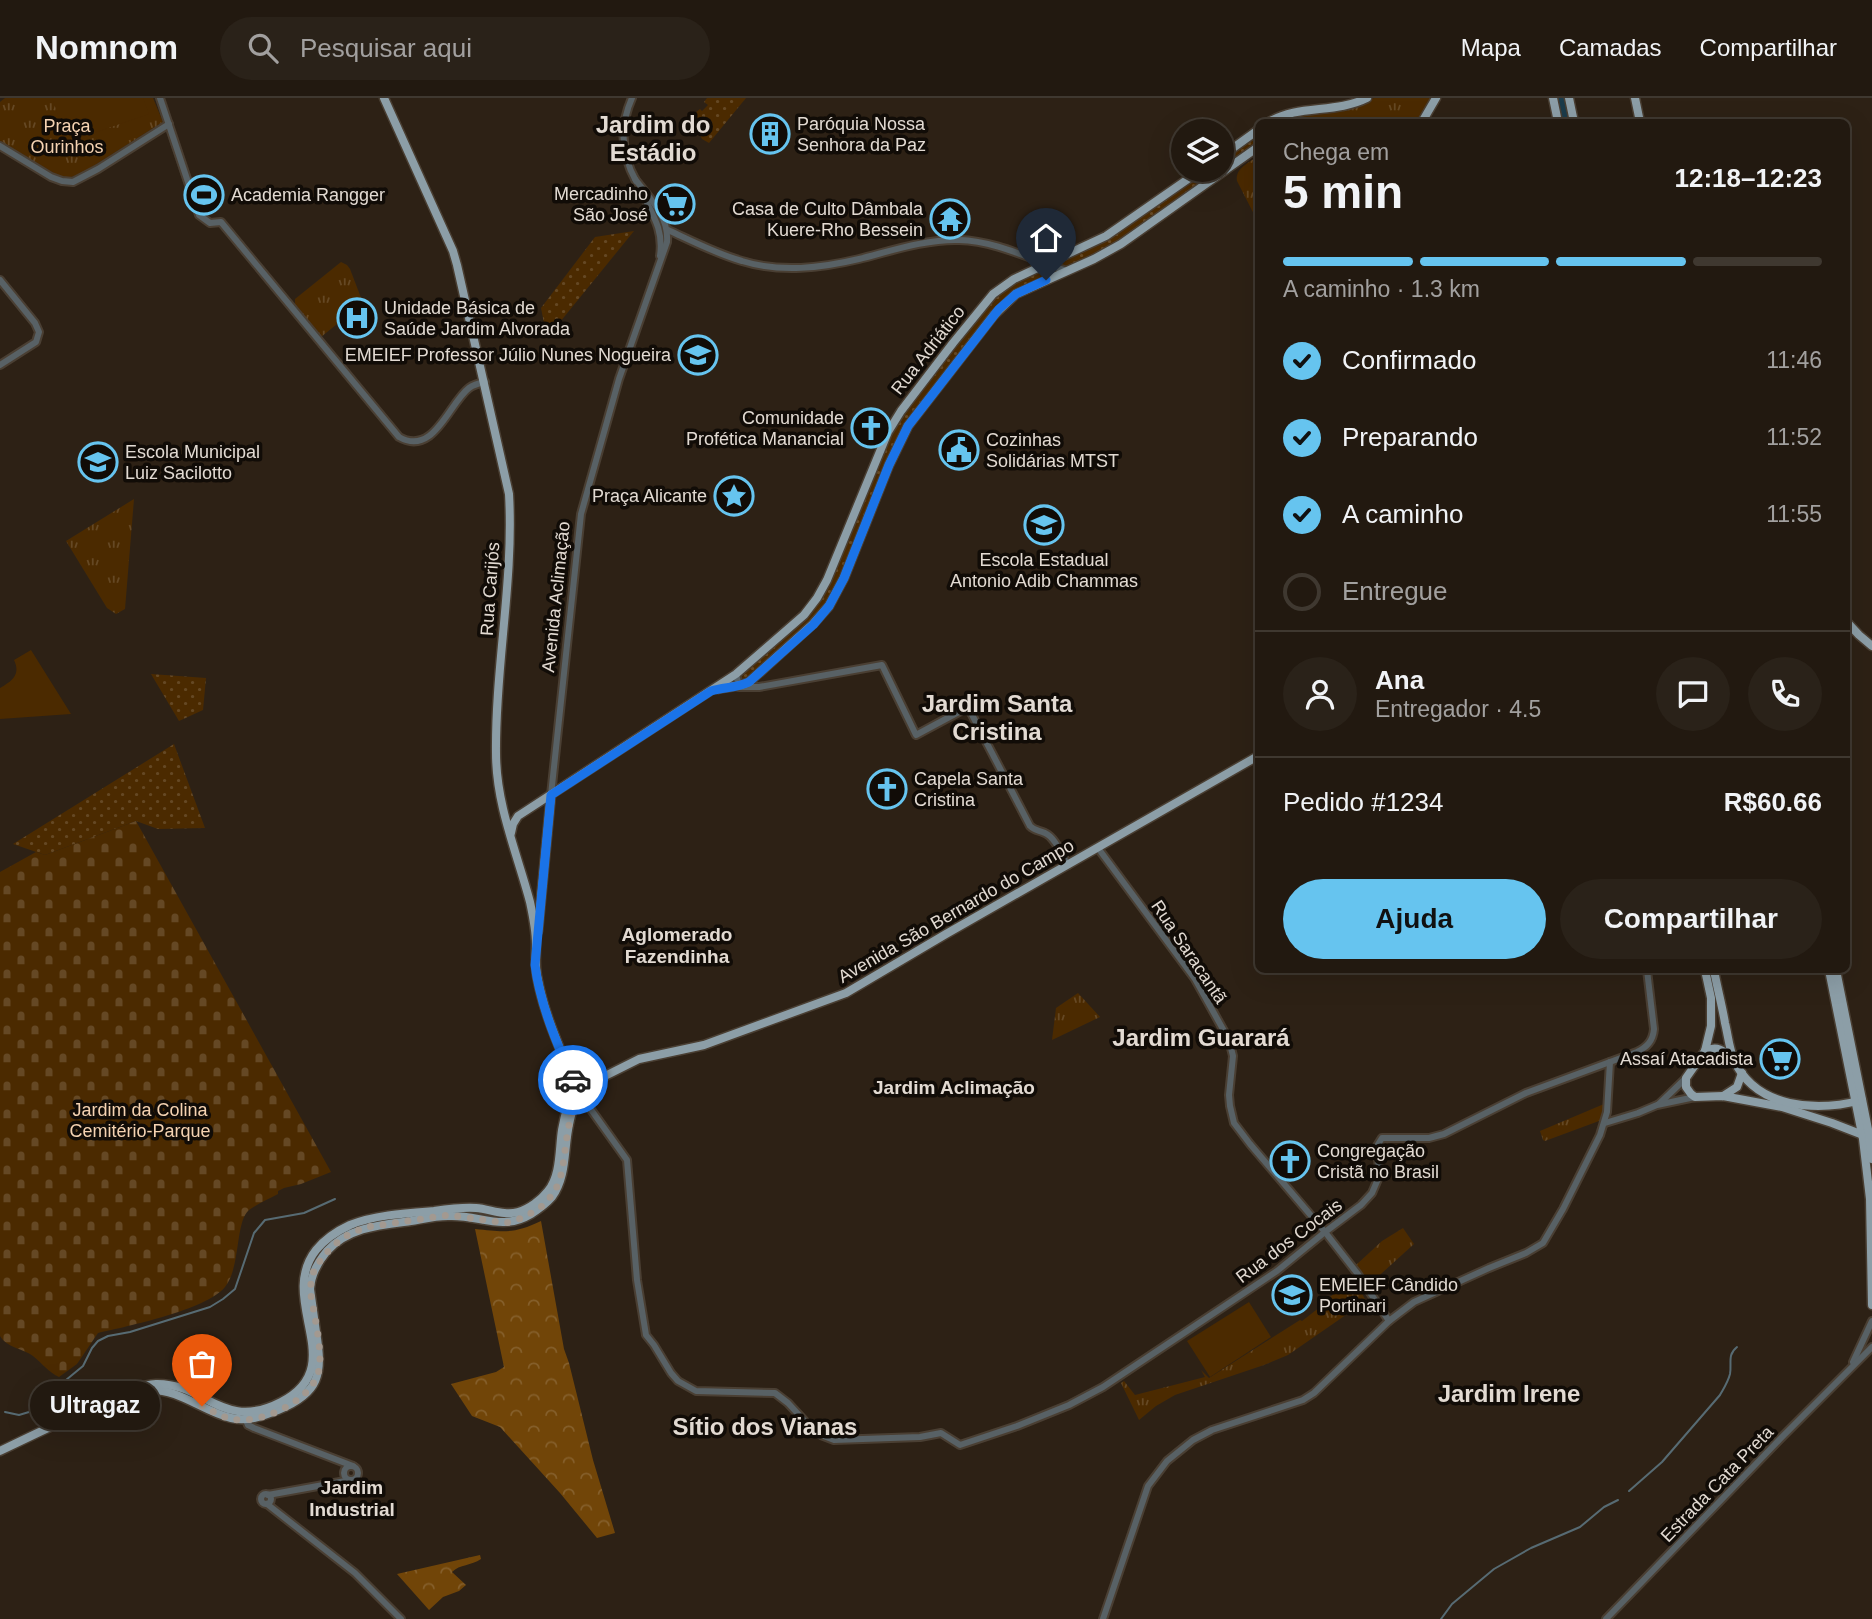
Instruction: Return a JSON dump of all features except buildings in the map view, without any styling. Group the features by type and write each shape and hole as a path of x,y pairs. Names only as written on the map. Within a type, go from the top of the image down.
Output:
{"main road":[{"name":"Rua Carijós","path":"384,98 453,251 509,494 508,582 496,720 496,767 510,836 533,915 535,965 540,991 576,1087"},
{"path":"1275,119 1304,110 1351,105 1367,98"},
{"path":"1424,119 1436,98"},
{"path":"1553,98 1557,119"},
{"path":"1569,98 1573,119"},
{"path":"1635,98 1639,119"},
{"path":"1234,147 1255,132"},
{"name":"Rua Adriático","path":"518,816 726,680 749,682 813,625 829,606 844,578 898,443 908,426 1006,302 1025,289 1121,244 1255,149"},
{"name":"Rua Adriático","path":"711,691 737,681 804,615 817,597 835,564 884,441 901,411 993,294 1014,279 1094,244 1184,182"},
{"path":"1132,218 1136,226 1143,230"},
{"path":"1117,229 1123,233 1121,244"},
{"path":"1850,625 1872,646"},
{"name":"Avenida São Bernardo do Campo","path":"576,1087 639,1059 704,1045 846,993 1255,758"},
{"name":"Avenida Aclimação","path":"536,944 551,795"},
{"path":"503,805 510,814 518,816 510,836"},
{"path":"526,889 543,887"},
{"path":"1706,973 1712,1018 1705,1051 1686,1078 1688,1090 1695,1097 1723,1096 1782,1107 1866,1134"},
{"path":"1715,973 1734,1059 1742,1073 1760,1091 1779,1100 1813,1107 1837,1106 1859,1101"},
{"path":"1830,973 1872,1159"},
{"path":"1837,973 1859,1101"},
{"path":"1705,1051 1719,1048 1734,1059"},
{"path":"1723,1096 1737,1087 1742,1073"},
{"path":"0,1451 135,1390 172,1392 233,1419 265,1415 300,1398 316,1381 319,1369 320,1353 310,1281 316,1265 333,1245 367,1227 449,1215 506,1223 533,1213 551,1198 561,1179 576,1087"},
{"path":"1832,1123 1832,1112 1837,1106"},
{"path":"1866,1134 1871,1199 1872,1305"},
{"path":"0,1444 13,1444"}],"street":[{"path":"160,98 199,215 210,223 221,222 399,437 411,442 427,437 436,430 469,388 485,382"},
{"path":"632,98 625,116 623,143 628,165 665,220 668,230 742,261 782,268 806,268 954,240 986,243 1051,262 1068,271"},
{"path":"0,146 56,180 73,182 169,124"},
{"name":"Avenida Aclimação","path":"635,179 659,229 662,242 659,265"},
{"name":"Avenida Aclimação","path":"551,795 581,514 619,379 667,246 668,230"},
{"path":"0,280 36,323 39,332 38,339 29,347 0,365"},
{"path":"737,681 759,687 882,666 916,735 968,707 1030,826 1033,830 1044,832 1051,837 1068,865"},
{"path":"749,682 768,685"},
{"name":"Rua Saracantã","path":"1098,848 1195,979 1229,1040 1233,1056 1230,1105 1234,1123 1325,1232 1389,1321"},
{"name":"Rua dos Cocais","path":"576,1087 627,1160 637,1280 646,1335 678,1381 696,1391 775,1393 811,1428 834,1440 920,1437 941,1433 960,1445 1069,1405 1103,1387 1277,1271 1362,1205 1375,1189 1379,1170 1377,1146 1382,1138 1438,1136 1526,1093 1641,1050 1653,1039 1647,973"},
{"path":"1103,1619 1148,1486 1167,1461 1193,1440 1212,1430 1303,1400 1413,1302 1526,1254 1543,1243 1569,1198 1605,1123 1610,1062"},
{"path":"1657,1105 1686,1078"},
{"path":"1605,1123 1657,1105 1695,1097"},
{"path":"1859,1101 1872,1098"},
{"name":"Estrada Cata Preta","path":"1849,1370 1872,1321"},
{"path":"1864,1337 1866,1345 1871,1348"},
{"name":"Estrada Cata Preta","path":"1606,1619 1871,1348"},
{"path":"245,1416 248,1425 254,1428 357,1469 357,1477 351,1480 263,1495 261,1499 355,1573 401,1619"},
{"path":"333,1458 345,1471 345,1477 351,1480"},
{"path":"328,1484 349,1466 353,1466"}],"green space":[{"name":"Praça Ourinhos","path":"5,98 153,98 163,122 84,172 69,178 57,175 0,141 0,102"},
{"path":"52,98 143,98 149,114 76,139 74,132 65,135"},
{"path":"707,98 746,98 709,143 702,139 690,117 708,105 704,102"},
{"path":"1374,98 1432,98 1419,119 1284,119 1302,114 1352,108"},
{"path":"1255,135 1255,146 1234,161 1234,150"},
{"path":"1255,158 1255,216 1237,181 1243,166"},
{"path":"1189,182 1206,182 1109,248 1024,287 997,307 905,425 842,577 826,604 811,622 747,679 742,678 743,672 806,617 820,599 837,565 890,434 989,302 1016,282 1108,239"},
{"path":"634,231 547,338 541,308 595,237"},
{"path":"341,262 350,269 363,303 321,337 295,305 295,299"},
{"path":"134,499 125,609 116,614 107,608 66,541"},
{"path":"31,650 71,714 0,719 0,688 16,674 14,660"},
{"path":"151,674 206,678 203,710 179,721"},
{"path":"174,744 205,828 158,829 136,821 45,855 13,844"},
{"name":"Jardim da Colina Cemitério-Parque","path":"136,821 331,1172 284,1188 249,1210 242,1224 230,1278 225,1287 215,1295 166,1316 98,1333 77,1364 59,1377 33,1356 7,1343 0,1336 0,872 36,852 45,855"},
{"path":"1078,993 1100,1017 1052,1040 1056,1008"},
{"path":"1604,1104 1603,1117 1599,1121 1543,1140 1540,1131"},
{"path":"541,1221 564,1349 615,1533 597,1538 500,1427 472,1416 451,1384 496,1372 504,1367 475,1229 509,1231"},
{"path":"1403,1228 1414,1244 1371,1283 1367,1283 1356,1265 1382,1241"},
{"path":"1354,1279 1366,1301 1288,1355 1175,1395 1139,1420 1121,1383 1124,1381 1135,1395 1205,1377 1201,1370 1209,1378 1302,1321"},
{"path":"1249,1302 1271,1337 1210,1377 1187,1341"},
{"path":"480,1555 481,1559 452,1572 466,1585 443,1597 429,1610 397,1574"}],"waterway":[{"path":"1560,98 1564,119"},
{"path":"5,1412 19,1415 29,1412 46,1388 66,1380 83,1366 98,1341 210,1307 223,1299 235,1289 254,1233 265,1220 304,1213 335,1199"},
{"path":"1629,1491 1662,1462 1720,1395 1730,1374 1732,1353 1737,1347"},
{"path":"1441,1619 1452,1604 1494,1569 1531,1548 1580,1527 1604,1507 1618,1500"}],"way so far":[{"path":"202,1406 233,1419 246,1420 287,1406 310,1389 316,1381 320,1362 310,1281 316,1265 342,1238 367,1227 449,1215 500,1223 513,1222 547,1203 561,1179 568,1129 578,1090 573,1080"}],"place":[{"name":"Paróquia Nossa Senhora da Paz","path":"770,134"},
{"name":"Academia Rangger","path":"204,195"},
{"name":"Mercadinho São José","path":"675,204"},
{"name":"Casa de Culto Dâmbala Kuere-Rho Bessein","path":"950,219"},
{"name":"Unidade Básica de Saúde Jardim Alvorada","path":"357,318"},
{"name":"EMEIEF Professor Júlio Nunes Nogueira","path":"698,355"},
{"name":"Comunidade Profética Manancial","path":"871,428"},
{"name":"Cozinhas Solidárias MTST","path":"959,450"},
{"name":"Escola Municipal Luiz Sacilotto","path":"98,462"},
{"name":"Praça Alicante","path":"734,496"},
{"name":"Escola Estadual Antonio Adib Chammas","path":"1044,525"},
{"name":"Capela Santa Cristina","path":"887,789"},
{"name":"Assaí Atacadista","path":"1780,1059"},
{"name":"Congregação Cristã no Brasil","path":"1290,1161"},
{"name":"EMEIEF Cândido Portinari","path":"1292,1295"},
{"name":"Ultragaz","path":"202,1406"}],"district":[{"name":"Jardim do Estádio","path":"653,139"},
{"name":"Jardim Santa Cristina","path":"997,718"},
{"name":"Aglomerado Fazendinha","path":"677,945"},
{"name":"Jardim Guarará","path":"1201,1038"},
{"name":"Jardim Aclimação","path":"954,1087"},
{"name":"Jardim Irene","path":"1509,1394"},
{"name":"Sítio dos Vianas","path":"765,1427"},
{"name":"Jardim Industrial","path":"352,1498"}],"route":[{"path":"573,1080 551,1026 535,965 551,795 711,691 739,687 749,682 813,625 829,606 844,578 898,443 908,426 999,309 1016,294 1046,280"}]}
